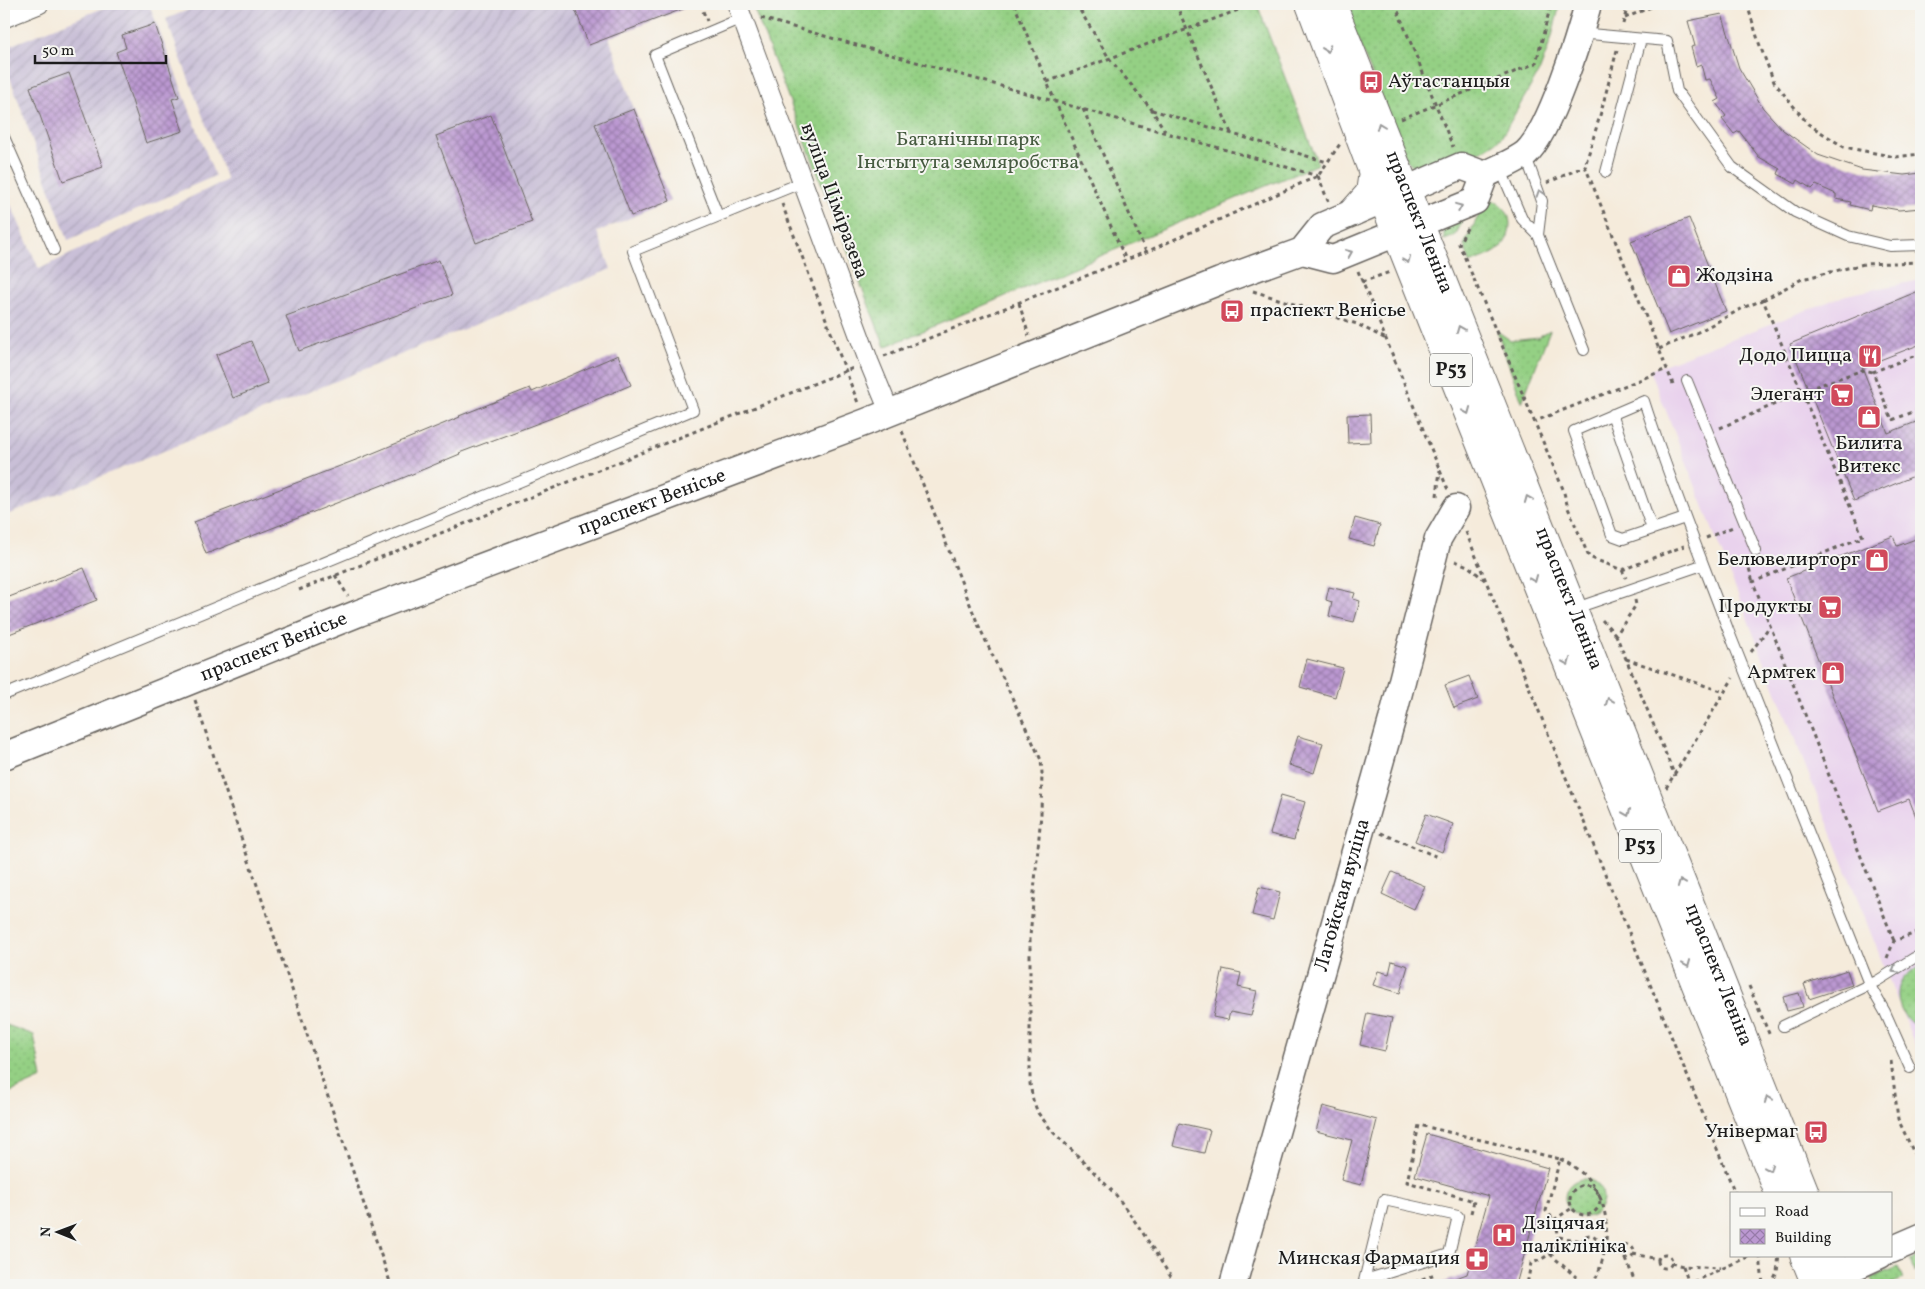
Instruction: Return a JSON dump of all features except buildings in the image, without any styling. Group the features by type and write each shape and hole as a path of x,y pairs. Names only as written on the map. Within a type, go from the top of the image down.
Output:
{"main road":[{"name":"праспект Леніна","path":"1310,4 1373,172 1393,194"},
{"name":"праспект Леніна","path":"1332,4 1393,194 1561,613 1805,1192"},
{"path":"1344,216 1370,193 1373,172"},
{"name":"праспект Леніна","path":"1561,613 1779,1192"},
{"path":"1805,1256 1826,1278"}],"street":[{"path":"14,11 39,4"},
{"path":"1482,169 1474,201 1332,259 1302,251 1322,226 1393,194 1482,169 1525,154 1536,141 1548,117 1588,4"},
{"name":"вуліца Ціміразева","path":"740,11 893,423"},
{"name":"праспект Венісье","path":"4,756 188,680 368,610 866,422 893,423 1035,355 1220,281 1302,251"},
{"name":"Лагойская вуліца","path":"1232,1285 1392,720 1438,539 1456,508"},
{"path":"1892,1250 1921,1237"},
{"path":"1826,1278 1878,1256"}],"lane":[{"path":"718,216 655,55 740,11"},
{"path":"1579,33 1667,41 1677,91 1732,167 1795,212 1848,236 1890,246 1921,245"},
{"path":"1606,172 1641,38"},
{"path":"4,137 54,250"},
{"path":"1525,154 1542,201 1538,235"},
{"path":"1482,169 1522,219 1538,235 1584,350"},
{"path":"4,695 693,410 633,250 803,182"},
{"path":"1687,381 1756,551"},
{"path":"1685,518 1623,539 1612,535 1574,431 1644,401 1702,565 1869,984 1885,1012 1910,1068"},
{"path":"1612,414 1652,529"},
{"path":"1561,613 1702,565"},
{"path":"1783,1026 1921,956"},
{"path":"1384,1200 1458,1216 1449,1254 1364,1282 1384,1200"}],"path":[{"path":"1014,4 1126,260"},
{"path":"1076,4 1109,58 1152,110 1166,132"},
{"path":"1176,4 1231,133"},
{"path":"1047,82 1254,4"},
{"path":"1395,4 1436,104 1482,169"},
{"path":"1436,104 1536,62 1551,4"},
{"path":"1533,422 1667,369 1585,166 1601,112 1628,4"},
{"path":"1625,18 1658,4"},
{"path":"1747,4 1774,82 1808,124 1844,147 1895,157 1921,154"},
{"path":"740,11 1318,176 1344,216"},
{"path":"1083,109 1146,252"},
{"path":"1152,110 1327,162"},
{"path":"298,590 1146,252 1318,176 1338,144"},
{"path":"778,192 866,422"},
{"path":"1468,227 1459,244 1563,489 1568,508 1589,557 1622,570 1733,527"},
{"path":"1350,252 1487,582 1519,665 1735,1192"},
{"path":"1659,349 1696,333 1802,279 1864,264 1921,262"},
{"path":"1248,290 1357,324 1386,339"},
{"path":"1227,298 1234,295"},
{"path":"1763,300 1863,537 1753,582 1894,941"},
{"path":"1019,303 1035,355"},
{"path":"1708,433 1802,391 1863,370 1873,372 1921,353"},
{"path":"1873,372 1892,420 1921,409"},
{"path":"893,423 903,431 977,622 1041,760 1041,814 1030,937 1030,1084 1033,1100 1038,1113 1053,1132 1116,1195 1176,1285"},
{"path":"1446,563 1462,562 1487,582"},
{"path":"1616,635 1636,604 1622,570"},
{"path":"1601,619 1616,635 1675,776 1724,692 1769,626"},
{"path":"1626,659 1724,692"},
{"path":"188,680 391,1285"},
{"path":"1362,828 1384,834 1440,858"},
{"path":"1470,1219 1474,1201 1407,1182 1419,1125 1560,1159 1583,1174 1597,1191 1606,1216 1607,1234 1601,1268 1592,1285"},
{"path":"1814,1139 1816,1132"},
{"path":"1527,1285 1532,1262 1539,1261 1550,1254 1559,1237 1554,1220 1546,1211 1560,1159"},
{"path":"1588,1185 1597,1191 1600,1200 1597,1209 1593,1212 1584,1215 1579,1214 1572,1208 1569,1198 1578,1186 1588,1185"},
{"path":"1554,1220 1572,1208"},
{"path":"1591,1234 1598,1239 1598,1245 1592,1251 1587,1251 1582,1247 1582,1241 1591,1234"},
{"path":"1559,1237 1582,1241"},
{"path":"1598,1245 1620,1250"},
{"path":"1620,1250 1628,1245 1633,1250 1633,1254"},
{"path":"1620,1250 1622,1257 1626,1259 1636,1285"},
{"path":"1550,1254 1585,1285"},
{"path":"1626,1259 1630,1258 1633,1254"},
{"path":"1633,1254 1658,1259"},
{"path":"1666,1254 1671,1258 1669,1267 1662,1268 1658,1265 1658,1259 1661,1255 1666,1254"},
{"path":"1683,1266 1687,1284 1750,1256"},
{"path":"1760,1256 1763,1285"},
{"path":"1770,1285 1777,1272 1779,1256"},
{"path":"1671,1263 1683,1266 1722,1268"},
{"path":"1407,1285 1441,1272"}],"shaded area":[{"path":"113,4 149,4 215,176 68,240 4,61 4,48"},
{"path":"203,4 675,4 678,11 609,37 634,109 670,201 597,232 611,269 4,516 4,189 39,269 227,180 166,19"},
{"path":"1921,280 1921,1061 1650,370 1846,295"}],"green space":[{"name":"Батанічны парк Інстытута земляробства","path":"752,4 1257,4 1318,164 885,347"},
{"path":"1343,4 1560,4 1551,40 1540,70 1501,138 1453,164 1425,171 1416,168 1408,162"},
{"path":"1487,198 1504,208 1509,219 1509,232 1504,243 1495,252 1470,263 1464,245"},
{"path":"1470,206 1455,236 1444,240 1444,222"},
{"path":"1550,330 1522,402 1497,331 1510,340 1538,337"},
{"path":"1921,966 1921,1027 1910,1022 1902,1012 1898,993 1900,983 1905,977"},
{"path":"4,1024 34,1035 42,1078 4,1095"},
{"path":"1584,1179 1597,1185 1603,1198 1597,1211 1584,1217 1571,1211 1565,1198 1571,1185"},
{"path":"1921,1256 1921,1270 1915,1272 1910,1261"},
{"path":"1898,1267 1903,1279 1889,1285 1874,1285 1871,1278"}],"place":[{"name":"Аўтастанцыя","path":"1371,82"},
{"name":"Жодзіна","path":"1679,276"},
{"name":"праспект Венісье","path":"1232,311"},
{"name":"Додо Пицца","path":"1870,356"},
{"name":"Элегант","path":"1842,395"},
{"name":"Билита Витекс","path":"1869,417"},
{"name":"Белювелирторг","path":"1877,560"},
{"name":"Продукты","path":"1830,607"},
{"name":"Армтек","path":"1833,673"},
{"name":"Універмаг","path":"1816,1132"},
{"name":"Дзіцячая паліклініка","path":"1504,1235"},
{"name":"Минская Фармация","path":"1477,1259"}]}
